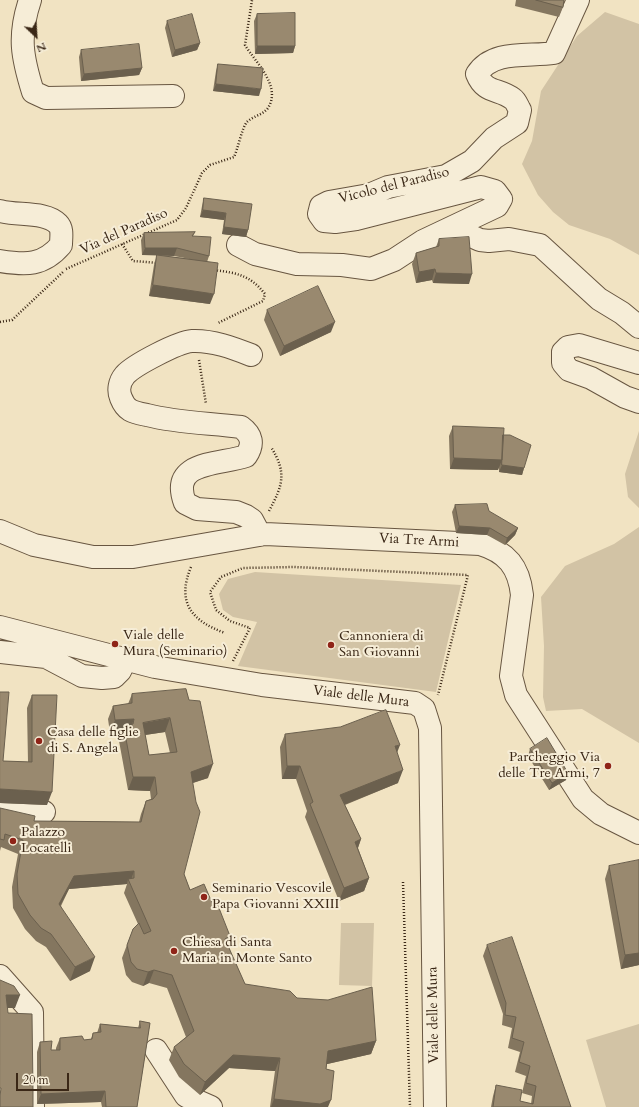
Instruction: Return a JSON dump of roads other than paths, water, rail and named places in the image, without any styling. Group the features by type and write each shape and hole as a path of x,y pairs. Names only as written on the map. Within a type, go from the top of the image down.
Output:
{"street":[{"path":"30,0 24,17 22,49 33,92 46,98 173,96"},
{"name":"Vicolo del Paradiso","path":"238,245 255,254 297,264 342,264 371,269 394,260 423,241 497,206 501,199 496,191 481,187 356,219 335,222 324,221 319,214 321,206 329,202 368,195 388,187 446,176 472,161 494,138 517,124 520,110 514,100 490,90 481,83 477,74 483,65 511,56 554,53 578,0"},
{"path":"0,212 45,216 58,224 61,232 61,245 52,256 31,264 0,261"},
{"path":"456,226 480,240 489,241 509,239 540,245 599,299 622,313 639,327"},
{"path":"251,355 230,346 191,341 177,344 136,366 124,376 120,384 119,393 123,404 130,410 139,413 183,422 241,427 248,432 251,440 251,449 246,456 213,462 186,474 181,483 181,493 185,503 197,509 236,512 246,516 252,520 262,534"},
{"path":"639,363 579,345 568,347 563,352 563,363 568,370 591,378 625,397 639,402"},
{"name":"Via Tre Armi","path":"0,531 34,545 93,557 133,557 262,534 480,544 498,550 518,572 521,582 522,595 511,676 516,695 583,799 601,814 639,833"},
{"name":"Viale delle Mura","path":"0,627 155,667 262,685 415,702 424,709 430,728 435,1107"},
{"path":"0,652 46,657 82,676 102,678 114,677 120,671 126,659"},
{"path":"0,813 44,812"},
{"path":"0,976 32,1012 33,1107"},
{"path":"156,1050 186,1096 211,1107"}],"place":[{"name":"Viale delle Mura (Seminario)","path":"115,644"},
{"name":"Cannoniera di San Giovanni","path":"331,645"},
{"name":"Casa delle figlie di S. Angela","path":"39,741"},
{"name":"Parcheggio Via delle Tre Armi, 7","path":"608,766"},
{"name":"Palazzo Locatelli","path":"13,841"},
{"name":"Seminario Vescovile Papa Giovanni XXIII","path":"204,897"},
{"name":"Chiesa di Santa Maria in Monte Santo","path":"174,951"}]}
